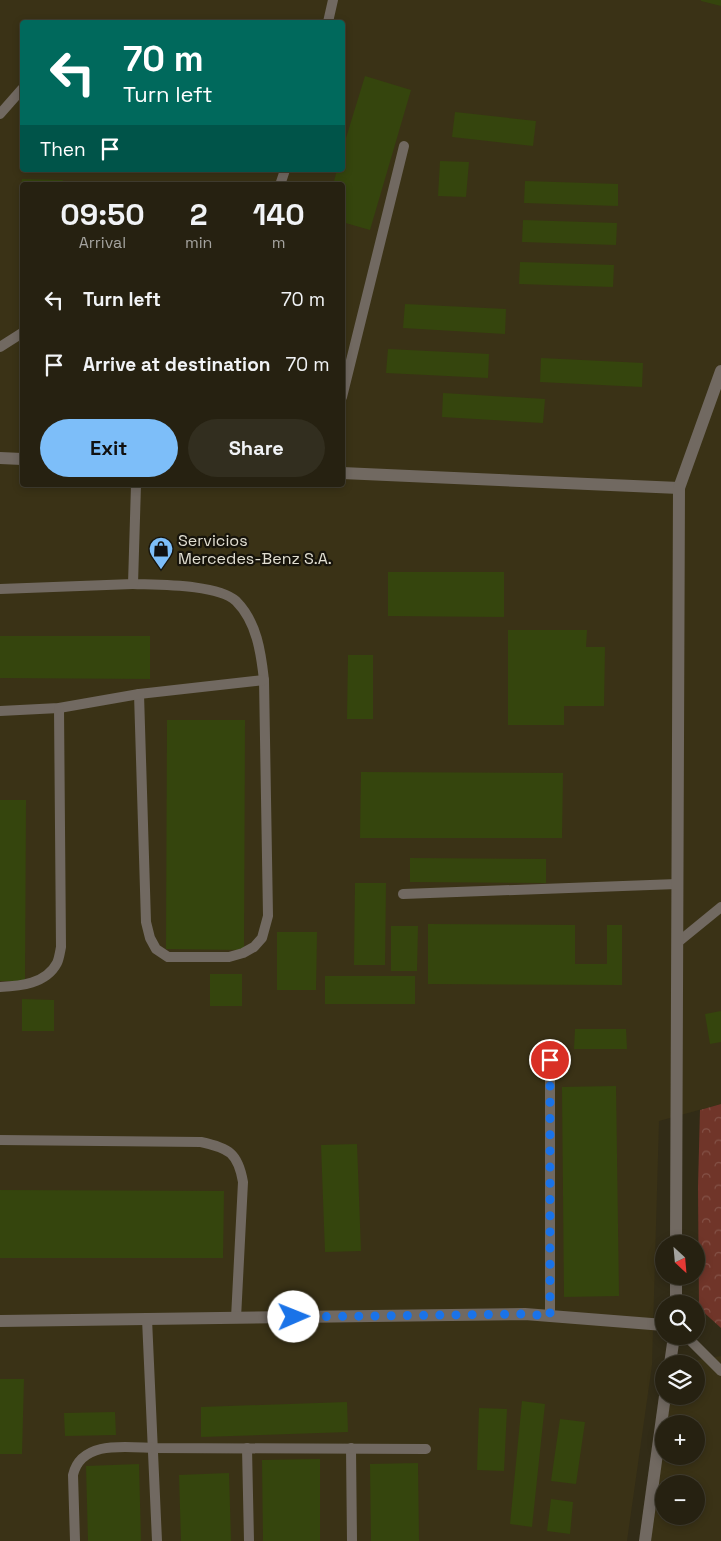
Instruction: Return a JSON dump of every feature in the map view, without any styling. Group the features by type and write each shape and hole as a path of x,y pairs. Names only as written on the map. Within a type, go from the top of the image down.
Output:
{"street":[{"path":"676,1235 679,488 721,371"},
{"path":"0,458 20,459"},
{"path":"345,473 679,488"},
{"path":"0,1321 525,1314 655,1324"},
{"path":"644,1541 664,1405"}],"lane":[{"path":"328,20 333,0"},
{"path":"0,114 20,91"},
{"path":"345,386 404,146"},
{"path":"0,347 20,334"},
{"path":"133,584 136,487"},
{"path":"0,589 133,584 192,587 218,592 235,600 248,617 261,653 264,680 268,916 262,938 254,947 243,953 229,957 168,957 156,949 150,938 146,922 140,694"},
{"path":"0,712 59,708 140,694 264,680"},
{"path":"0,987 24,985 38,980 57,963 61,947 59,708"},
{"path":"403,894 677,884"},
{"path":"677,942 721,907"},
{"path":"550,1060 550,1316"},
{"path":"0,1140 201,1142 220,1146 231,1153 240,1166 243,1182 236,1318"},
{"path":"147,1319 157,1541"},
{"path":"695,1345 721,1371"},
{"path":"75,1541 73,1475 75,1466 83,1458 96,1450 113,1446 152,1448 426,1448"},
{"path":"247,1448 248,1541"},
{"path":"351,1448 352,1541"}],"shaded area":[{"path":"0,0 721,0 721,1104 659,1121 652,1365 627,1541 0,1541"},
{"path":"721,1356 721,1541 648,1541 655,1492 655,1525 705,1525 705,1475 657,1475 659,1465 705,1465 705,1415 665,1415 667,1405 705,1405 705,1359"}],"green space":[{"path":"721,1104 721,1328 705,1313 705,1295 699,1295 699,1285 705,1285 705,1235 698,1235 700,1110"}],"building":[{"path":"721,0 721,6 701,1"},
{"path":"365,76 411,90 370,230 345,223 345,182 334,182 336,172 345,172 345,141"},
{"path":"455,112 536,121 533,146 452,137"},
{"path":"440,161 469,162 466,197 438,196"},
{"path":"22,179 63,180 63,182 22,182"},
{"path":"525,181 618,184 618,206 524,203"},
{"path":"523,220 617,223 616,245 522,242"},
{"path":"20,232 20,264 19,264"},
{"path":"520,262 614,265 613,287 519,284"},
{"path":"405,304 506,309 505,334 403,328"},
{"path":"388,349 489,354 488,378 386,373"},
{"path":"541,358 643,363 642,387 540,382"},
{"path":"443,393 545,399 543,423 442,417"},
{"path":"388,572 504,572 504,617 388,616"},
{"path":"508,630 587,630 586,647 605,647 604,706 564,706 564,725 508,725"},
{"path":"0,636 150,636 150,679 0,678"},
{"path":"348,655 373,655 373,719 347,719"},
{"path":"167,720 245,720 244,950 166,949"},
{"path":"361,772 563,773 562,838 360,838"},
{"path":"0,800 26,800 25,981 0,981"},
{"path":"410,858 546,859 546,883 410,882"},
{"path":"355,883 386,883 385,965 354,965"},
{"path":"428,924 575,925 575,964 607,964 607,925 622,925 622,985 428,984"},
{"path":"391,926 418,926 417,971 391,971"},
{"path":"277,932 317,932 316,990 277,990"},
{"path":"210,974 242,974 242,1006 210,1006"},
{"path":"325,976 415,976 415,1004 325,1004"},
{"path":"22,999 54,1000 54,1031 22,1031"},
{"path":"721,1011 721,1042 710,1044 705,1014"},
{"path":"575,1029 626,1029 627,1049 574,1049"},
{"path":"616,1086 619,1296 564,1297 562,1087"},
{"path":"357,1144 361,1251 325,1252 321,1145"},
{"path":"0,1190 224,1191 223,1258 0,1258"},
{"path":"0,1379 24,1379 22,1454 0,1454"},
{"path":"522,1401 545,1404 532,1527 510,1524"},
{"path":"347,1402 348,1432 201,1437 201,1407"},
{"path":"479,1408 507,1409 504,1471 477,1470"},
{"path":"115,1412 116,1435 65,1436 64,1413"},
{"path":"560,1419 585,1422 576,1484 551,1481"},
{"path":"320,1459 320,1541 263,1541 262,1460"},
{"path":"418,1463 419,1541 371,1541 370,1464"},
{"path":"139,1464 141,1541 88,1541 86,1466"},
{"path":"229,1473 231,1541 181,1541 179,1475"},
{"path":"551,1499 573,1502 570,1534 547,1531"}],"place":[{"name":"Servicios Mercedes-Benz S.A.","path":"161,570"}],"route":[{"path":"294,1317 525,1314 550,1316 550,1060"}]}
